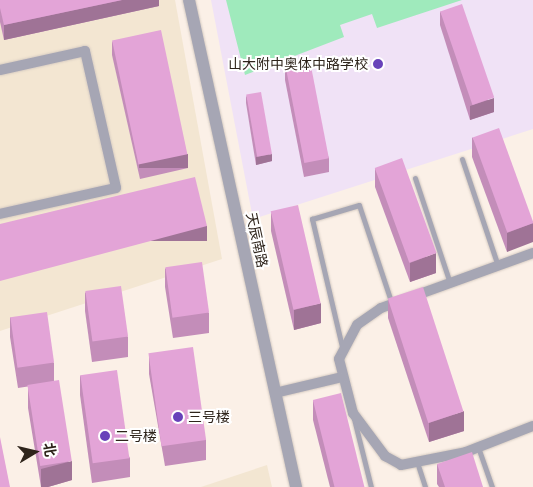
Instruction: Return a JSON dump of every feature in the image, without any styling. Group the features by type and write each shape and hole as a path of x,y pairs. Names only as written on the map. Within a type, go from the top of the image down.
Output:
{"street":[{"name":"天辰南路","path":"189,0 296,487"},
{"path":"0,70 85,51 116,188 0,214"},
{"path":"533,253 392,304 357,325 339,359 342,377 353,414 385,456 400,465 478,447 533,426"},
{"path":"275,393 342,377"}],"lane":[{"path":"462,159 498,266"},
{"path":"415,178 450,283"},
{"path":"343,351 312,218 359,205 392,304"},
{"path":"353,414 371,487"},
{"path":"478,447 492,487"},
{"path":"417,462 425,487"}],"shaded area":[{"path":"0,0 175,0 222,259 0,331"},
{"name":"山大附中奥体中路学校","path":"211,0 533,0 533,129 253,219"},
{"path":"267,465 272,487 201,487"}],"green space":[{"path":"226,0 462,0 377,28 372,14 340,25 344,37 245,75"}],"building":[{"path":"0,0 122,0 4,25"},
{"path":"462,4 494,98 472,105 440,11"},
{"path":"161,30 187,154 138,165 112,40"},
{"path":"310,61 329,158 304,163 285,66"},
{"path":"261,92 272,154 257,157 246,95"},
{"path":"499,128 533,221 533,223 507,232 473,138"},
{"path":"402,158 437,253 409,263 375,168"},
{"path":"195,177 207,226 0,281 0,224"},
{"path":"298,205 321,303 293,310 271,211"},
{"path":"202,262 209,313 172,318 165,267"},
{"path":"121,286 128,337 92,342 85,291"},
{"path":"423,287 463,412 428,423 388,298"},
{"path":"47,312 54,363 17,368 10,317"},
{"name":"三号楼","path":"193,347 206,440 162,446 148,353"},
{"name":"二号楼","path":"117,370 129,458 93,463 80,375"},
{"path":"59,380 72,461 40,466 27,385"},
{"path":"341,393 364,487 335,487 313,400"},
{"path":"0,437 10,487 0,487"},
{"path":"472,452 483,487 445,487 437,464"}],"place":[{"name":"山大附中奥体中路学校","path":"378,64"},
{"name":"三号楼","path":"178,417"},
{"name":"二号楼","path":"105,436"}]}
